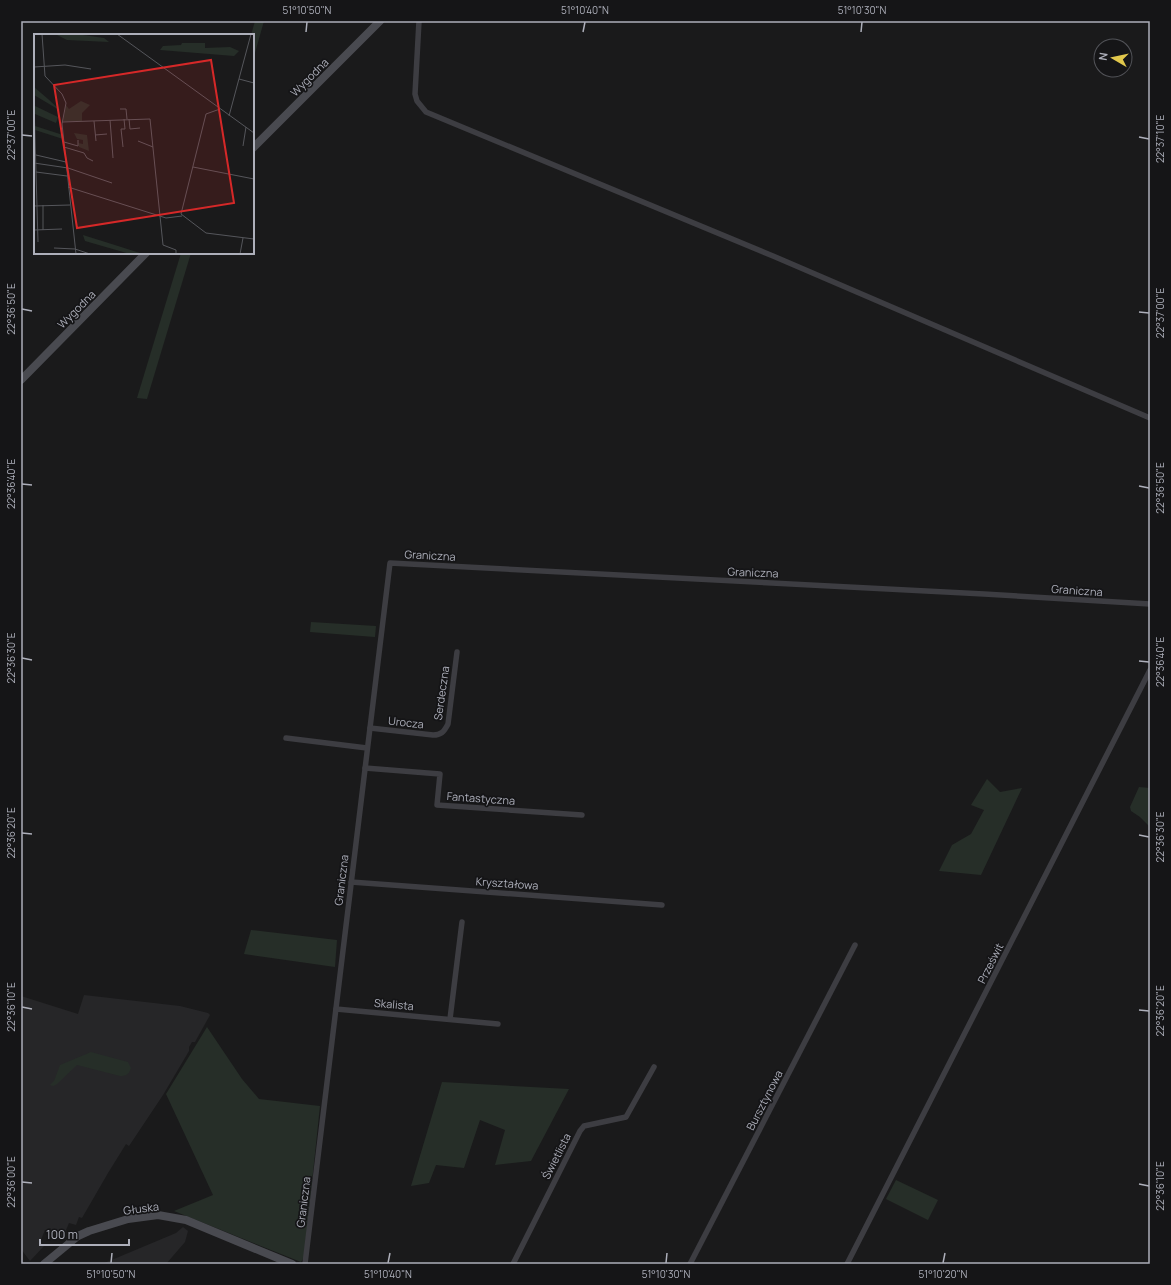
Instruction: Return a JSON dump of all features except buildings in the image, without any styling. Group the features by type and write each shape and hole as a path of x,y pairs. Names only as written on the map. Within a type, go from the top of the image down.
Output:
{"street":[{"name":"Wygodna","path":"254,147 380,21"},
{"path":"419,21 415,94 422,108 426,112 773,256 1150,418"},
{"name":"Wygodna","path":"21,380 145,254"},
{"name":"Graniczna","path":"305,1264 390,563 1150,604"},
{"name":"Serdeczna","path":"440,735 445,731 448,724 457,652"},
{"name":"Prześwit","path":"847,1264 1150,670"},
{"name":"Urocza","path":"370,728 440,735"},
{"path":"286,738 367,748"},
{"name":"Fantastyczna","path":"365,768 440,774 437,805 582,815"},
{"name":"Kryształowa","path":"351,882 662,905"},
{"path":"450,1019 462,922"},
{"name":"Bursztynowa","path":"690,1264 855,945"},
{"name":"Skalista","path":"336,1009 498,1024"},
{"name":"Świetlista","path":"513,1264 580,1131 584,1126 626,1116 654,1067"},
{"name":"Głuska","path":"44,1264 78,1236 89,1231 133,1218 162,1215 186,1220 292,1264"}],"shaded area":[{"path":"255,21 264,21 254,56 254,34 251,34"},
{"path":"181,254 191,254 147,399 137,398"},
{"path":"311,622 376,626 375,637 310,632"},
{"path":"987,779 1000,792 1022,788 981,875 939,871 952,845 971,834 984,810 971,805"},
{"path":"1139,787 1150,788 1150,827 1140,817 1131,811 1130,807"},
{"path":"251,930 337,940 335,967 244,954"},
{"path":"84,995 180,1006 208,1013 210,1015 195,1042 192,1042 189,1047 189,1051 163,1095 129,1146 126,1144 82,1218 79,1217 76,1225 69,1223 63,1237 45,1230 40,1242 44,1246 30,1261 21,1249 21,996 78,1014"},
{"path":"207,1027 242,1079 259,1099 320,1106 304,1257 301,1262 174,1211 213,1195 166,1094"},
{"path":"91,1052 128,1062 131,1068 126,1075 120,1076 77,1065 57,1084 53,1086 50,1085 54,1081 60,1065"},
{"path":"442,1082 569,1089 531,1161 495,1165 505,1130 480,1120 464,1168 436,1165 429,1183 411,1186"},
{"path":"896,1180 938,1200 928,1220 886,1199"},
{"path":"183,1227 188,1231 185,1242 166,1264 102,1264 176,1233"}]}
